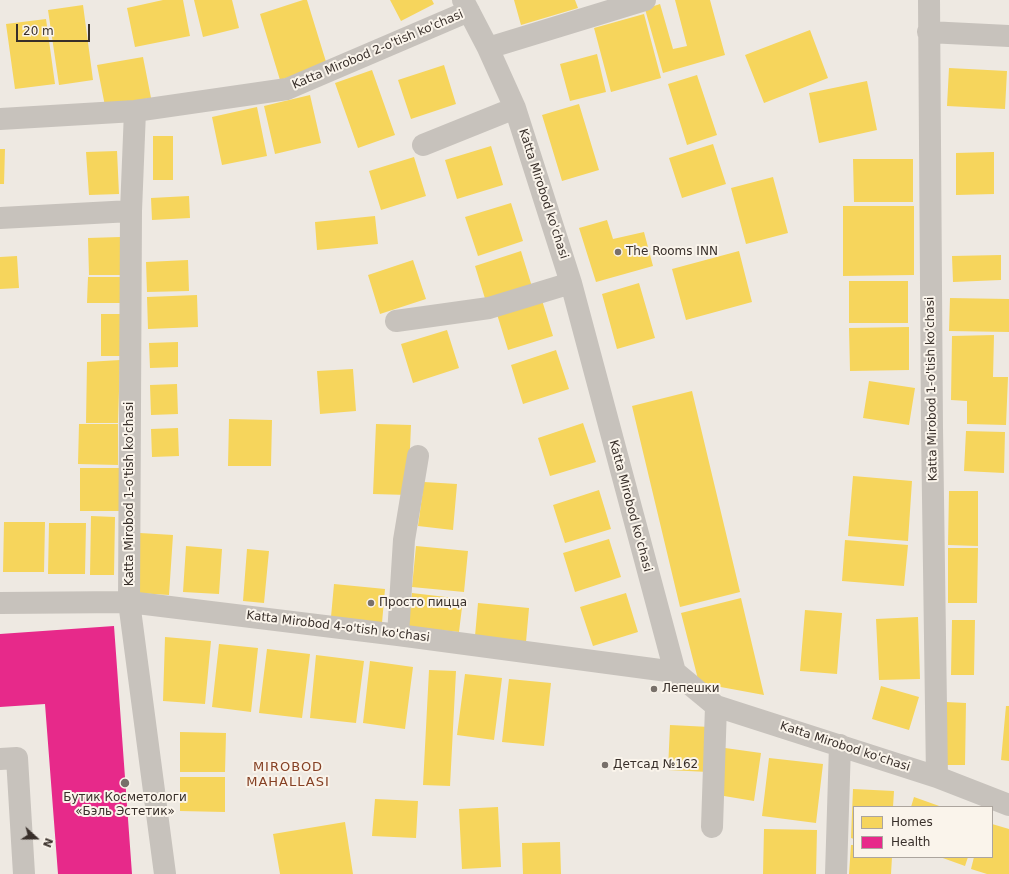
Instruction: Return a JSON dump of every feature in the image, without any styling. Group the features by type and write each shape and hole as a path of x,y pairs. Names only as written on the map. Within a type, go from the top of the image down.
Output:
{"street":[{"path":"488,48 645,0"},
{"name":"Katta Mirobod 1-o'tish ko'chasi","path":"928,0 936,777"},
{"name":"Katta Mirobod ko'chasi","path":"466,5 488,48 515,108 571,283 675,672 716,706 936,777 1009,805"},
{"name":"Katta Mirobod 2-o'tish ko'chasi","path":"0,119 135,111 287,89 466,5"},
{"path":"928,32 1009,36"},
{"path":"422,145 515,108"},
{"name":"Katta Mirobod 1-o'tish ko'chasi","path":"135,111 131,211 129,602 165,874"},
{"path":"0,218 131,211"},
{"path":"396,321 489,308 571,283"},
{"path":"398,635 404,540 418,456"},
{"name":"Katta Mirobod 4-o'tish ko'chasi","path":"0,603 129,602 398,635 675,672"},
{"path":"712,827 716,706"},
{"path":"836,874 840,745"},
{"path":"0,759 17,758 24,874"}],"building: Homes":[{"path":"163,0 183,0 190,36 135,47 127,8"},
{"path":"194,0 232,0 239,28 203,37"},
{"path":"307,0 327,65 280,80 260,14"},
{"path":"390,0 432,0 434,4 401,21"},
{"path":"514,0 575,0 578,8 521,25"},
{"path":"675,0 710,0 725,55 663,73 645,9 660,4 673,49 687,46"},
{"path":"83,5 93,80 59,85 48,10"},
{"path":"644,14 661,78 611,92 594,28"},
{"path":"46,19 55,84 15,89 6,24"},
{"path":"810,30 828,78 764,103 745,55"},
{"path":"597,54 606,92 570,101 560,64"},
{"path":"143,57 151,98 105,106 97,65"},
{"path":"444,65 456,104 411,119 398,80"},
{"path":"949,68 1007,71 1005,109 947,106"},
{"path":"372,70 395,135 358,148 335,83"},
{"path":"697,75 717,135 687,145 668,84"},
{"path":"867,81 877,130 819,143 809,93"},
{"path":"310,95 321,143 275,154 264,106"},
{"path":"579,104 599,170 562,181 542,115"},
{"path":"257,107 267,156 222,165 212,117"},
{"path":"153,136 173,136 173,180 153,180"},
{"path":"713,144 726,184 682,198 669,158"},
{"path":"491,146 503,185 457,199 445,160"},
{"path":"0,149 5,149 4,184 0,184"},
{"path":"117,151 119,194 89,195 86,152"},
{"path":"994,152 994,194 956,195 956,153"},
{"path":"414,157 426,196 381,210 369,171"},
{"path":"853,159 913,159 913,202 854,202"},
{"path":"773,177 788,233 746,244 731,188"},
{"path":"189,196 190,218 152,220 151,198"},
{"path":"511,203 523,241 478,256 465,217"},
{"path":"843,206 914,206 914,275 843,276"},
{"path":"375,216 378,244 317,250 315,222"},
{"name":"The Rooms INN","path":"607,220 613,239 644,232 653,266 596,282 579,228"},
{"path":"120,237 121,275 89,275 88,238"},
{"path":"521,251 533,290 487,305 475,266"},
{"path":"739,251 752,302 686,320 672,269"},
{"path":"1001,255 1001,280 953,282 952,256"},
{"path":"17,256 19,288 0,289 0,257"},
{"path":"188,260 189,291 147,292 146,262"},
{"path":"413,260 426,299 380,314 368,275"},
{"path":"88,277 121,277 121,303 87,303"},
{"path":"849,281 908,281 908,323 849,323"},
{"path":"639,283 655,338 617,349 602,294"},
{"path":"197,295 198,327 148,329 147,297"},
{"path":"541,297 553,336 508,350 496,311"},
{"path":"950,298 1009,299 1009,332 949,331"},
{"path":"101,314 120,314 121,356 101,356"},
{"path":"909,327 909,370 850,371 849,328"},
{"path":"447,330 459,368 413,383 401,344"},
{"path":"994,335 993,377 1008,377 1006,425 967,424 967,401 951,400 952,336"},
{"path":"178,342 178,367 150,368 149,343"},
{"path":"556,350 569,389 523,404 511,365"},
{"path":"120,360 118,423 86,423 87,362"},
{"path":"353,369 356,411 320,414 317,371"},
{"path":"869,381 915,388 909,425 863,418"},
{"path":"177,384 178,414 151,415 150,385"},
{"path":"692,391 740,592 680,607 632,406"},
{"path":"229,419 272,420 271,466 228,466"},
{"path":"583,423 596,462 550,476 538,438"},
{"path":"79,424 118,424 118,465 78,464"},
{"path":"376,424 411,425 408,495 373,494"},
{"path":"178,428 179,456 152,457 151,429"},
{"path":"966,431 1005,432 1004,473 964,471"},
{"path":"80,468 119,468 119,511 80,511"},
{"path":"853,476 912,481 908,541 848,536"},
{"path":"424,482 457,484 453,530 418,526"},
{"path":"599,490 611,529 565,543 553,505"},
{"path":"949,491 978,491 978,546 948,545"},
{"path":"91,516 115,517 114,575 90,575"},
{"path":"4,522 45,522 44,572 3,572"},
{"path":"49,523 86,523 85,574 48,574"},
{"path":"140,533 173,535 169,595 137,593"},
{"path":"609,539 621,577 575,592 563,553"},
{"path":"845,540 908,545 904,586 842,581"},
{"path":"186,546 222,549 219,594 183,592"},
{"path":"416,546 468,551 464,592 412,587"},
{"path":"948,548 978,548 977,603 948,603"},
{"path":"247,549 269,551 264,603 243,601"},
{"path":"334,584 385,589 382,623 331,617"},
{"path":"412,593 463,599 459,632 408,627"},
{"path":"626,593 638,632 593,646 580,607"},
{"path":"741,598 764,695 699,683 681,613"},
{"path":"478,603 529,608 526,642 475,636"},
{"path":"805,610 842,613 837,674 800,671"},
{"path":"918,617 920,679 879,680 876,619"},
{"path":"952,620 975,620 974,675 951,675"},
{"path":"165,637 211,641 205,704 163,701"},
{"path":"219,644 258,648 251,712 212,707"},
{"path":"267,649 310,654 302,718 259,713"},
{"path":"316,655 364,661 356,723 310,718"},
{"path":"370,661 413,667 405,729 363,723"},
{"path":"429,670 456,671 450,786 423,785"},
{"path":"465,674 502,678 494,740 457,735"},
{"path":"509,679 551,683 544,746 502,742"},
{"path":"881,686 919,697 909,730 872,719"},
{"path":"946,702 966,703 965,765 945,765"},
{"path":"1006,706 1009,706 1009,761 1001,760"},
{"path":"670,725 710,727 708,772 668,770"},
{"path":"180,732 226,733 225,772 180,772"},
{"path":"725,748 761,753 754,801 718,795"},
{"path":"769,758 823,764 816,823 762,816"},
{"path":"180,777 225,777 225,812 180,811"},
{"path":"853,789 894,791 893,806 853,806 853,839 851,838"},
{"path":"914,797 939,806 911,806"},
{"path":"375,799 418,801 416,838 372,836"},
{"path":"498,807 501,867 462,869 459,809"},
{"path":"345,822 353,874 280,874 273,834"},
{"path":"993,824 1009,829 1009,874 987,874 971,869 974,858 993,858"},
{"path":"764,829 817,830 816,874 763,874"},
{"path":"560,842 561,874 523,874 522,843"},
{"path":"851,845 853,845 853,858 892,858 891,874 849,874"},
{"path":"943,858 968,858 965,866"}],"building: Health":[{"path":"114,626 132,874 58,874 45,704 0,707 0,634"}],"place":[{"name":"The Rooms INN","path":"618,252"},
{"name":"Просто пицца","path":"371,603"},
{"name":"Лепешки","path":"654,689"},
{"name":"Детсад №162","path":"605,765"},
{"name":"Бутик Косметологи «Бэль Эстетик»","path":"125,783"}],"district":[{"name":"MIROBOD MAHALLASI","path":"288,776"}]}
